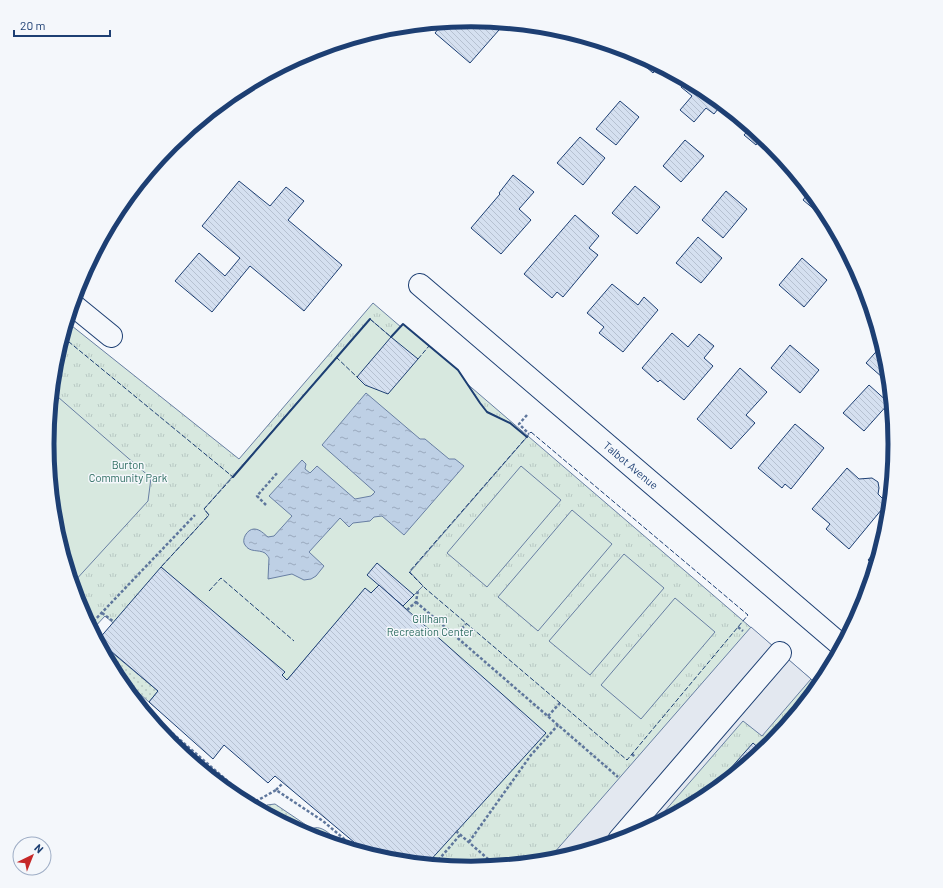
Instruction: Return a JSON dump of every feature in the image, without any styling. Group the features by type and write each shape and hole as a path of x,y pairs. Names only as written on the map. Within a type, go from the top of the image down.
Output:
{"street":[{"name":"Talbot Avenue","path":"420,285 838,643"},
{"path":"77,309 111,336"},
{"path":"630,829 780,653"}],"path":[{"path":"266,505 257,496 278,472"},
{"path":"94,620 195,515"},
{"path":"407,610 416,602 418,590"},
{"path":"416,602 618,777"},
{"path":"102,612 114,622"},
{"path":"455,636 466,624"},
{"path":"738,627 743,631"},
{"path":"548,716 560,703"},
{"path":"470,842 531,755 558,725"},
{"path":"168,729 234,787"},
{"path":"632,754 635,757"},
{"path":"256,801 276,790 283,783"},
{"path":"276,790 323,822 347,842"},
{"path":"456,832 470,842 490,860"},
{"path":"438,859 460,835"}],"green space":[{"name":"Gillham Recreation Center","path":"373,303 814,682 785,719 766,739 725,775 703,791 656,818 606,839 553,853 499,860 444,860 377,850 105,616 97,625 86,604 69,552 58,498 55,471 55,417 58,390 72,326 239,459"},
{"path":"370,319 391,337 403,324 458,370 487,412 510,423 527,437 410,572 423,586 403,606 379,585 371,593 365,589 287,680 161,567 209,515 204,509"},
{"name":"Burton Community Park","path":"57,397 151,478 148,501 77,578 63,525 55,471 54,444"},
{"path":"521,466 561,500 487,587 447,553"},
{"path":"572,510 612,544 538,631 498,597"},
{"path":"624,554 664,588 590,675 549,641"},
{"path":"675,598 715,632 641,719 601,685"},
{"path":"109,650 158,691 149,702 135,689"},
{"path":"275,804 312,829 287,818 265,806"},
{"path":"320,828 334,838 312,829"}],"shaded area":[{"path":"751,627 811,679 762,736 743,721 661,815 606,839 554,853"}],"water":[{"path":"366,393 420,439 425,439 449,459 455,459 464,466 404,535 382,516 374,517 370,521 353,523 349,527 340,518 309,552 324,566 316,576 311,579 304,580 292,574 268,579 269,557 260,551 249,549 244,543 244,538 251,529 256,529 268,537 274,536 292,516 269,496 302,460 306,464 305,469 310,473 317,466 355,499 371,496 375,492 322,445"}],"building":[{"path":"472,27 497,28 499,30 470,63 435,33 439,29 444,28"},
{"path":"643,64 656,70 653,73"},
{"path":"683,85 725,113 718,109 714,114 706,108 694,122 680,110 692,96 681,87"},
{"path":"620,101 639,117 616,145 596,129"},
{"path":"747,131 758,142 756,145 744,135"},
{"path":"580,137 605,158 583,185 557,163"},
{"path":"685,140 704,156 681,182 663,166"},
{"path":"513,175 534,192 519,209 531,220 501,254 471,228 500,194 499,193"},
{"path":"239,181 270,206 286,187 304,201 288,220 342,265 304,311 250,266 212,312 175,281 199,253 225,276 240,258 202,226"},
{"path":"635,186 660,207 637,234 612,213"},
{"path":"726,191 747,209 723,238 702,220"},
{"path":"806,196 819,213 803,200"},
{"path":"575,215 599,236 589,248 598,255 563,297 557,292 552,298 524,274"},
{"path":"698,237 722,258 701,283 676,263"},
{"path":"802,258 827,280 804,307 779,285"},
{"path":"612,284 638,305 644,297 658,310 623,352 599,333 604,327 587,313"},
{"path":"672,333 688,347 699,334 714,346 704,358 713,366 684,400 660,380 658,382 642,368"},
{"path":"391,337 418,359 388,394 365,385 357,377"},
{"path":"790,345 819,370 800,393 771,368"},
{"path":"877,350 883,378 866,363"},
{"path":"740,368 767,392 746,415 755,423 731,449 697,419"},
{"path":"869,385 886,400 887,406 864,431 843,413"},
{"path":"795,424 824,448 791,489 785,484 782,488 758,468"},
{"path":"847,468 859,479 872,478 878,482 878,494 885,501 883,508 849,549 826,529 830,524 812,509"},
{"path":"874,553 871,562 868,560"},
{"path":"377,563 414,595 403,606 367,575"},
{"name":"Gillham Recreation Center","path":"161,567 285,672 282,675 287,680 365,588 371,593 379,585 546,733 432,859 390,853 358,845 275,776 268,783 224,745 213,759 149,702 158,691 108,649 102,636"},
{"path":"753,743 758,747 746,758 724,776"}],"fence":[{"path":"370,319 391,337"},
{"path":"68,341 233,477 204,509 209,515 161,567"},
{"path":"418,359 429,346"},
{"path":"336,357 357,377"},
{"path":"531,432 748,615 627,760 426,589 409,572 531,432"},
{"path":"209,591 221,578 294,641"}],"wall":[{"path":"233,477 370,319"},
{"path":"391,337 403,324 458,370 487,412 510,423 527,437"}]}
